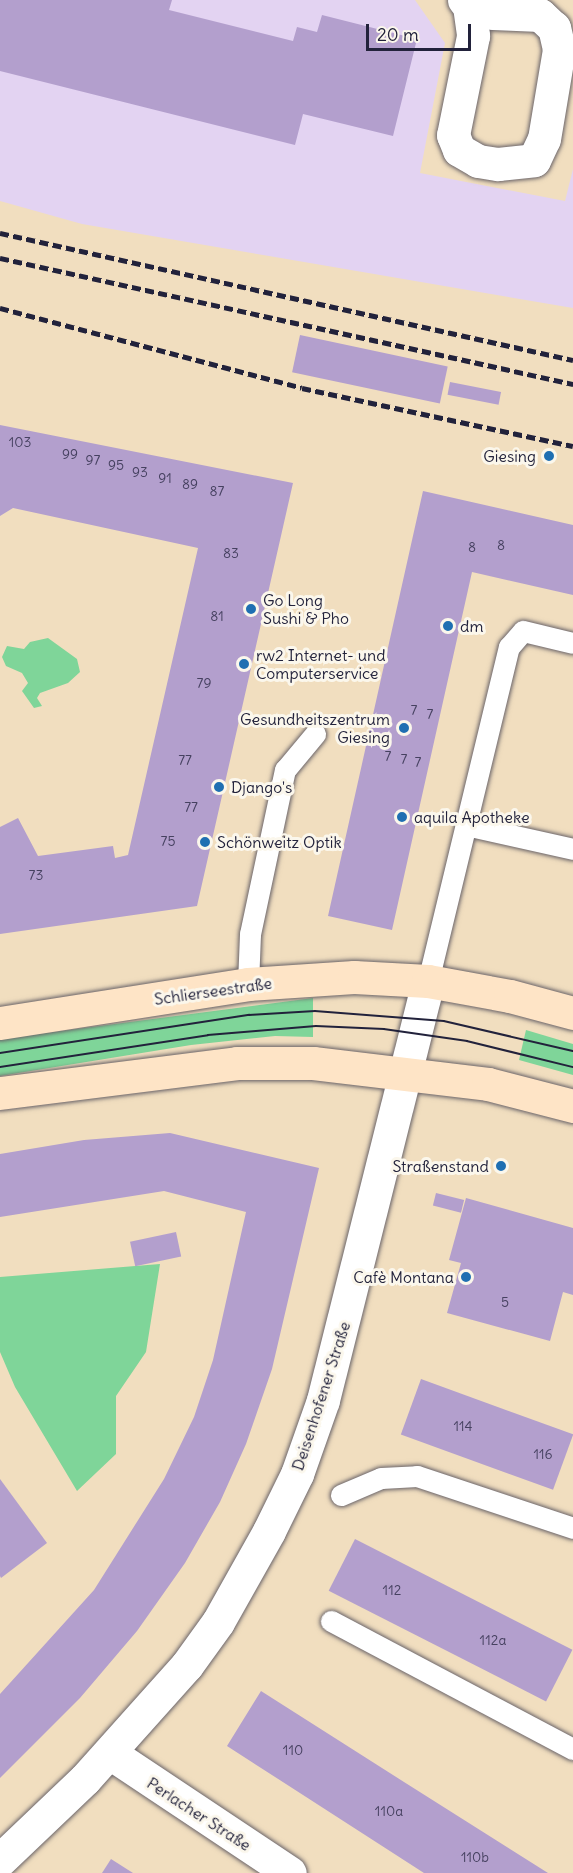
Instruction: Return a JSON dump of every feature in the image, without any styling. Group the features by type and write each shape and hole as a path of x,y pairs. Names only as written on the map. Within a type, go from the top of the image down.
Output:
{"main road":[{"name":"Schlierseestraße","path":"0,1023 248,984 354,977 428,981 510,996 573,1013"},
{"path":"0,1093 237,1063 313,1064 406,1072 488,1084 573,1106"}],"street":[{"path":"466,3 493,14 540,15 555,28 559,49 544,139 534,160 498,164 478,161 459,150 453,135 473,36 466,3"},
{"name":"Deisenhofener Straße","path":"0,1860 110,1753 167,1689 218,1622 248,1573 297,1474 346,1321 428,981"},
{"name":"Perlacher Straße","path":"110,1753 290,1873"}],"lane":[{"path":"428,981 509,646 523,631 573,643"},
{"path":"248,984 249,934 285,770 315,734"},
{"path":"466,825 573,849"},
{"path":"341,1495 381,1478 417,1476 573,1528"},
{"path":"331,1621 573,1749"}],"shaded area":[{"path":"0,0 415,0 445,43 420,173 565,201 573,169 573,308 82,224 0,201"}],"green space":[{"path":"48,638 77,659 80,672 68,683 40,693 37,698 42,706 34,708 22,691 28,683 22,673 6,666 2,657 7,646 24,649 30,642"},
{"path":"313,998 313,1037 275,1036 191,1045 0,1076 0,1039"},
{"path":"526,1030 573,1044 573,1075 519,1060"},
{"path":"160,1264 146,1352 116,1396 116,1454 77,1491 15,1387 0,1352 0,1277"}],"building":[{"path":"0,0 172,0 169,10 293,41 297,27 317,32 322,15 417,39 393,136 303,114 295,145 0,71"},
{"path":"300,335 448,366 440,404 292,372"},
{"path":"450,382 501,392 499,405 448,395"},
{"path":"0,425 293,483 197,906 0,934 0,827 18,818 38,856 113,846 115,858 128,855 198,548 13,508 0,516"},
{"name":"Gesundheitszentrum Giesing","path":"423,491 573,525 573,595 472,572 392,930 328,916"},
{"path":"170,1133 319,1168 272,1369 246,1444 220,1502 185,1563 137,1631 80,1698 0,1778 0,1694 94,1590 164,1479 194,1417 213,1360 246,1212 164,1191 0,1217 0,1154 84,1140"},
{"path":"436,1193 464,1200 461,1213 433,1206"},
{"path":"466,1198 573,1228 573,1295 563,1292 550,1341 447,1313 461,1263 449,1260"},
{"path":"176,1232 181,1256 135,1266 130,1242"},
{"path":"421,1379 573,1434 553,1490 401,1434"},
{"path":"0,1479 47,1543 1,1578 0,1576"},
{"path":"355,1539 572,1650 546,1701 329,1591"},
{"path":"261,1691 548,1873 424,1873 227,1746"},
{"path":"111,1859 133,1873 102,1873"}],"tram line":[{"path":"0,1053 249,1015 315,1011 444,1021 573,1051"},
{"path":"0,1067 208,1035 316,1026 384,1029 467,1041 573,1067"}],"railway":[{"path":"0,233 573,360"},
{"path":"0,258 573,384"},
{"path":"0,308 302,388 573,446"}],"place":[{"name":"Giesing","path":"549,456"},
{"name":"Go Long Sushi & Pho","path":"251,609"},
{"name":"dm","path":"448,626"},
{"name":"rw2 Internet- und Computerservice","path":"244,664"},
{"name":"Gesundheitszentrum Giesing","path":"404,728"},
{"name":"Django's","path":"219,787"},
{"name":"aquila Apotheke","path":"402,817"},
{"name":"Schönweitz Optik","path":"205,842"},
{"name":"Straßenstand","path":"501,1166"},
{"name":"Cafè Montana","path":"466,1277"}]}
